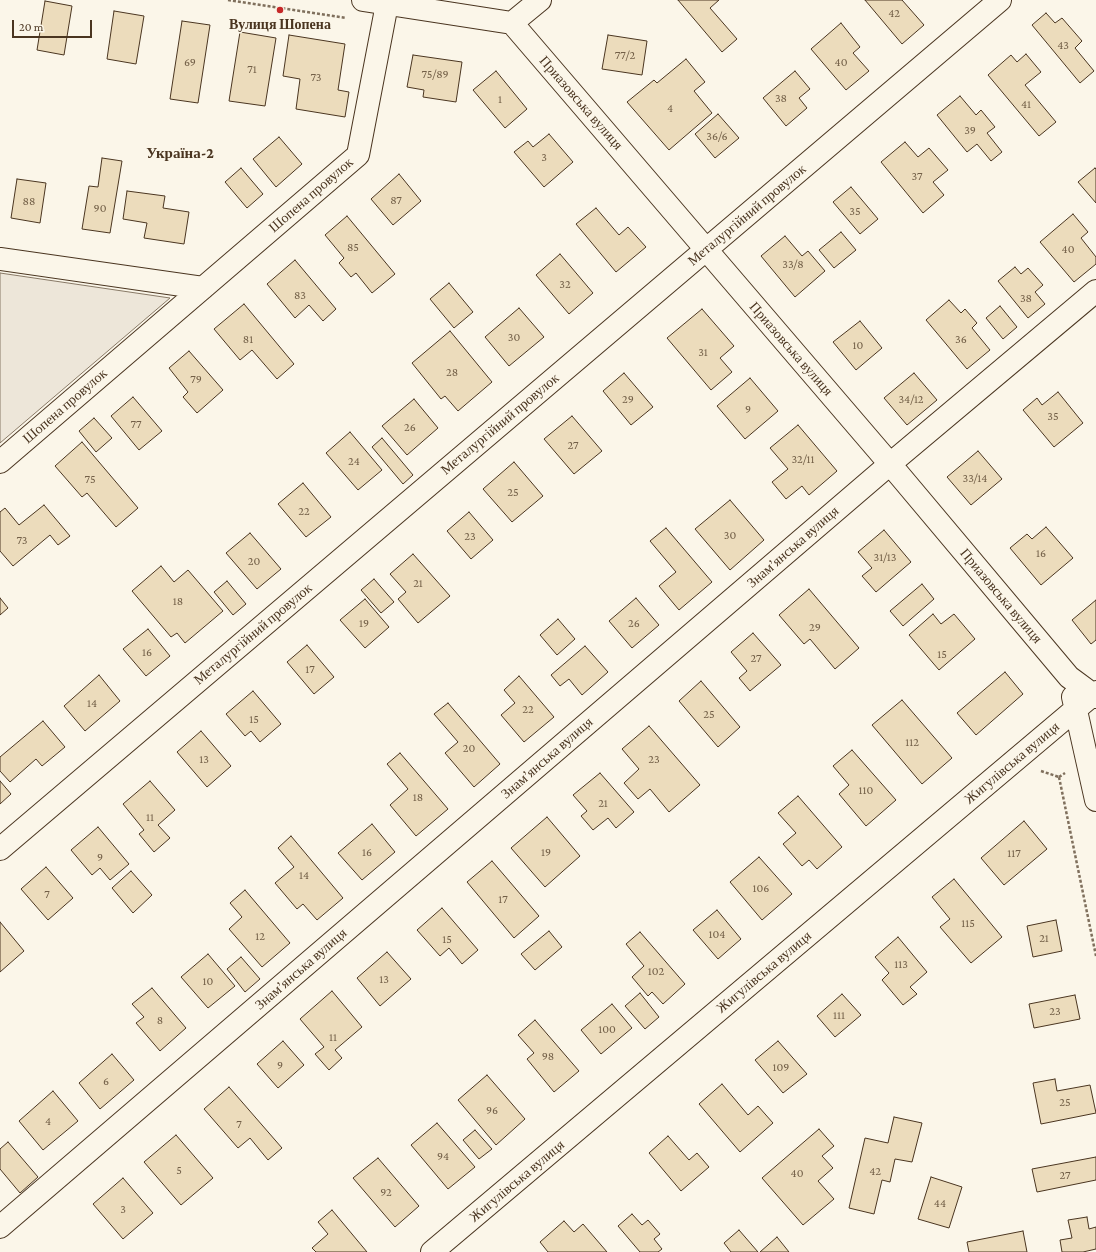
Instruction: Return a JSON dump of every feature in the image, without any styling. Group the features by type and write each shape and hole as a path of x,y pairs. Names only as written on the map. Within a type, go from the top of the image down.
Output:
{"street":[{"path":"362,0 512,23 540,0"},
{"name":"Металургійний провулок","path":"0,849 1000,0"},
{"name":"Шопена провулок","path":"0,462 358,155 387,4"},
{"name":"Приазовська вулиця","path":"512,23 890,464 1069,677 1095,694"},
{"path":"0,259 203,288"},
{"name":"Знам’янська вулиця","path":"0,1227 890,464 1096,291"},
{"path":"1069,677 1076,709 1092,755 1096,800"},
{"name":"Жигулівська вулиця","path":"432,1252 1095,694"}],"path":[{"path":"1059,778 1096,956"}],"shaded area":[{"path":"0,273 170,298 0,443"}],"building":[{"path":"678,0 719,0 710,8 737,39 722,52"},
{"path":"865,0 902,0 924,25 902,44"},
{"path":"45,1 72,6 64,55 37,50"},
{"path":"114,11 144,16 136,64 107,59"},
{"path":"1046,13 1055,23 1062,18 1082,41 1075,48 1094,71 1080,83 1032,25"},
{"path":"182,21 210,25 198,103 170,99"},
{"path":"841,23 860,47 853,53 869,71 846,90 811,49"},
{"path":"240,32 276,38 265,106 229,101"},
{"path":"289,35 345,44 338,90 349,92 345,117 296,109 300,79 283,76"},
{"path":"608,35 647,41 642,75 602,69"},
{"path":"1026,54 1041,72 1025,85 1056,122 1039,136 988,75 1011,55 1017,62"},
{"path":"413,55 462,62 456,102 423,97 424,90 407,87"},
{"path":"686,59 705,82 694,91 712,113 669,150 627,102 654,80 657,83"},
{"path":"496,71 527,109 505,128 473,90"},
{"path":"795,71 810,89 799,98 807,108 786,126 763,98"},
{"path":"960,96 976,115 981,110 995,127 987,133 1002,152 991,161 977,144 967,152 937,115"},
{"path":"718,114 739,138 715,158 695,134"},
{"path":"549,134 573,162 544,187 514,152 528,141 533,147"},
{"path":"279,137 302,164 276,187 253,159"},
{"path":"905,142 918,157 929,148 948,170 933,182 944,195 923,213 881,162"},
{"path":"102,158 122,161 110,233 82,229 89,186 98,187"},
{"path":"241,168 263,194 247,208 225,182"},
{"path":"1095,168 1096,169 1096,203 1078,182"},
{"path":"399,174 421,201 393,225 371,199"},
{"path":"17,179 46,183 40,223 11,218"},
{"path":"851,187 878,219 860,234 833,202"},
{"path":"127,191 165,196 163,208 189,212 184,244 144,238 147,223 123,219"},
{"path":"596,208 619,235 628,227 646,247 616,272 576,224"},
{"path":"1073,214 1088,232 1081,238 1096,257 1096,264 1074,282 1040,242"},
{"path":"347,216 395,274 372,293 356,273 351,277 339,263 344,258 325,235"},
{"path":"841,232 856,250 834,268 819,250"},
{"path":"785,236 802,256 808,251 825,271 795,297 761,256"},
{"path":"560,254 593,293 569,314 536,275"},
{"path":"295,260 336,309 323,321 309,305 295,318 267,284"},
{"path":"1015,267 1021,274 1028,268 1043,285 1035,292 1045,304 1028,318 998,281"},
{"path":"449,283 473,312 454,328 430,299"},
{"path":"949,300 961,313 965,309 977,323 972,328 990,350 967,369 926,320"},
{"path":"244,304 294,364 277,379 252,350 240,360 214,329"},
{"path":"1000,306 1017,327 1003,339 986,318"},
{"path":"519,308 544,337 509,366 485,337"},
{"path":"702,309 734,346 720,358 732,372 711,390 667,338"},
{"path":"860,321 882,348 856,370 833,342"},
{"path":"450,331 492,382 458,411 445,396 441,399 412,363"},
{"path":"189,351 223,390 197,413 183,397 188,392 169,368"},
{"path":"624,373 653,407 631,425 603,391"},
{"path":"914,373 937,400 907,425 884,398"},
{"path":"750,378 778,411 745,439 717,406"},
{"path":"1058,392 1083,423 1054,447 1023,410 1037,398 1042,405"},
{"path":"133,397 162,431 139,450 111,416"},
{"path":"414,399 438,428 407,455 382,426"},
{"path":"572,416 602,451 574,474 544,439"},
{"path":"94,418 112,438 96,452 79,431"},
{"path":"798,425 837,471 809,495 802,486 786,499 772,482 788,469 770,448"},
{"path":"350,432 382,470 358,490 326,453"},
{"path":"382,438 413,475 403,484 372,447"},
{"path":"82,442 138,508 116,527 87,493 82,497 55,466"},
{"path":"978,451 1002,479 971,505 947,477"},
{"path":"514,462 543,496 512,522 483,489"},
{"path":"303,483 331,517 306,537 278,504"},
{"path":"730,500 764,540 730,570 695,529"},
{"path":"44,505 70,536 58,545 50,535 13,566 0,551 0,512 5,508 19,525"},
{"path":"469,512 493,540 471,559 447,531"},
{"path":"1046,527 1073,558 1041,585 1010,548 1027,534 1032,539"},
{"path":"666,528 712,582 679,610 659,586 676,572 650,541"},
{"path":"884,530 911,562 876,592 862,576 872,568 858,552"},
{"path":"250,533 281,569 257,589 226,553"},
{"path":"413,554 450,596 418,623 398,599 406,592 390,574"},
{"path":"161,566 174,582 188,570 223,611 185,643 177,633 171,637 132,591"},
{"path":"374,579 394,602 381,613 361,590"},
{"path":"227,581 246,604 233,615 214,592"},
{"path":"922,584 934,599 903,626 890,611"},
{"path":"809,589 859,648 835,669 810,639 804,644 779,615"},
{"path":"0,598 8,608 0,615"},
{"path":"636,598 659,625 632,648 609,621"},
{"path":"365,599 389,627 365,648 340,620"},
{"path":"1096,600 1096,640 1091,644 1072,620"},
{"path":"933,614 941,624 954,614 975,639 939,670 909,635"},
{"path":"558,619 575,639 557,655 540,635"},
{"path":"148,629 170,656 146,676 123,649"},
{"path":"753,633 781,665 750,691 739,678 747,671 731,652"},
{"path":"307,645 334,677 314,694 287,662"},
{"path":"585,646 608,672 582,695 569,679 560,686 551,675"},
{"path":"1005,672 1023,694 976,735 957,713"},
{"path":"99,675 120,701 85,731 64,706"},
{"path":"519,676 554,717 524,742 501,715 515,703 504,690"},
{"path":"701,681 740,727 718,747 679,701"},
{"path":"253,691 281,724 260,742 251,731 245,736 226,714"},
{"path":"902,700 952,758 922,784 872,725"},
{"path":"448,703 500,764 474,787 445,753 458,742 434,714"},
{"path":"43,721 65,747 42,766 36,759 10,782 0,771 0,757"},
{"path":"649,726 700,785 669,812 650,789 638,799 624,783 639,769 622,749"},
{"path":"201,731 231,766 207,787 177,752"},
{"path":"852,750 896,800 866,826 839,794 849,785 833,766"},
{"path":"400,753 448,809 416,836 390,805 408,789 387,764"},
{"path":"600,773 634,812 616,828 608,818 593,830 581,816 587,811 573,795"},
{"path":"0,781 11,794 0,804"},
{"path":"150,781 175,810 158,825 170,838 154,852 139,834 144,830 123,804"},
{"path":"798,796 842,847 817,869 809,860 802,866 783,844 796,833 778,813"},
{"path":"547,817 580,856 545,887 511,848"},
{"path":"1024,821 1047,849 1004,885 981,858"},
{"path":"372,824 395,852 362,880 338,853"},
{"path":"98,827 129,864 110,880 100,868 92,875 71,850"},
{"path":"291,836 343,898 317,920 303,904 297,909 275,883 294,867 278,848"},
{"path":"759,857 792,894 762,920 730,882"},
{"path":"492,861 539,916 514,938 467,882"},
{"path":"46,867 73,898 48,920 21,889"},
{"path":"131,871 152,895 133,913 112,888"},
{"path":"954,879 1002,937 971,963 940,927 950,919 932,897"},
{"path":"245,890 290,943 262,967 229,929 242,917 230,903"},
{"path":"442,908 478,950 462,964 449,948 440,956 417,930"},
{"path":"717,910 741,939 718,959 693,930"},
{"path":"1056,920 1062,951 1033,957 1027,926"},
{"path":"0,922 24,951 0,972"},
{"path":"549,931 562,947 535,970 521,954"},
{"path":"640,932 685,984 663,1004 652,992 648,996 632,977 644,966 626,944"},
{"path":"898,937 927,972 910,987 917,994 903,1005 882,980 889,973 875,957"},
{"path":"387,952 411,979 380,1006 357,978"},
{"path":"208,954 235,986 208,1008 181,977"},
{"path":"241,957 260,979 245,992 227,969"},
{"path":"152,988 186,1028 160,1051 136,1023 144,1017 132,1004"},
{"path":"332,991 362,1027 335,1050 342,1058 329,1070 315,1054 324,1047 300,1019"},
{"path":"640,993 659,1017 645,1029 625,1006"},
{"path":"842,994 861,1015 835,1037 817,1016"},
{"path":"1075,995 1080,1019 1034,1028 1029,1004"},
{"path":"612,1004 632,1028 601,1054 581,1030"},
{"path":"535,1020 579,1071 554,1092 527,1059 534,1053 518,1035"},
{"path":"283,1041 304,1065 278,1088 257,1064"},
{"path":"778,1041 807,1074 783,1093 755,1060"},
{"path":"112,1054 134,1080 100,1109 79,1083"},
{"path":"487,1075 525,1119 496,1145 458,1100"},
{"path":"1055,1079 1057,1091 1090,1085 1096,1113 1041,1124 1033,1083"},
{"path":"722,1084 748,1115 758,1106 773,1123 740,1152 699,1104"},
{"path":"229,1087 282,1148 268,1160 250,1138 238,1148 204,1109"},
{"path":"53,1091 78,1121 43,1150 19,1121"},
{"path":"894,1117 922,1123 912,1162 895,1159 890,1182 882,1180 874,1214 849,1208 865,1138 888,1143"},
{"path":"437,1123 475,1167 448,1189 411,1145"},
{"path":"819,1129 834,1146 822,1156 833,1168 818,1181 834,1199 803,1225 762,1178"},
{"path":"475,1130 492,1149 479,1159 463,1140"},
{"path":"176,1135 213,1178 181,1205 144,1162"},
{"path":"668,1136 689,1160 697,1153 709,1167 681,1191 649,1153"},
{"path":"8,1142 38,1177 20,1193 0,1169 0,1149"},
{"path":"1096,1157 1096,1180 1037,1192 1032,1169"},
{"path":"378,1158 419,1206 395,1227 353,1178"},
{"path":"931,1177 962,1187 949,1228 918,1219"},
{"path":"123,1178 153,1213 123,1239 93,1204"},
{"path":"332,1210 367,1252 316,1252 312,1248 328,1234 318,1222"},
{"path":"632,1214 642,1225 648,1220 660,1234 654,1239 662,1249 658,1252 640,1252 618,1226"},
{"path":"1087,1217 1089,1229 1096,1227 1096,1249 1083,1252 1062,1252 1060,1240 1072,1238 1068,1220"},
{"path":"564,1221 574,1232 583,1224 607,1252 548,1252 540,1242"},
{"path":"739,1230 758,1252 731,1252 724,1243"},
{"path":"1023,1231 1027,1252 969,1252 967,1242"},
{"path":"777,1237 789,1252 760,1252"}],"place":[{"name":"Вулиця Шопена","path":"280,10"}],"district":[{"name":"Україна-2","path":"180,153"}]}
